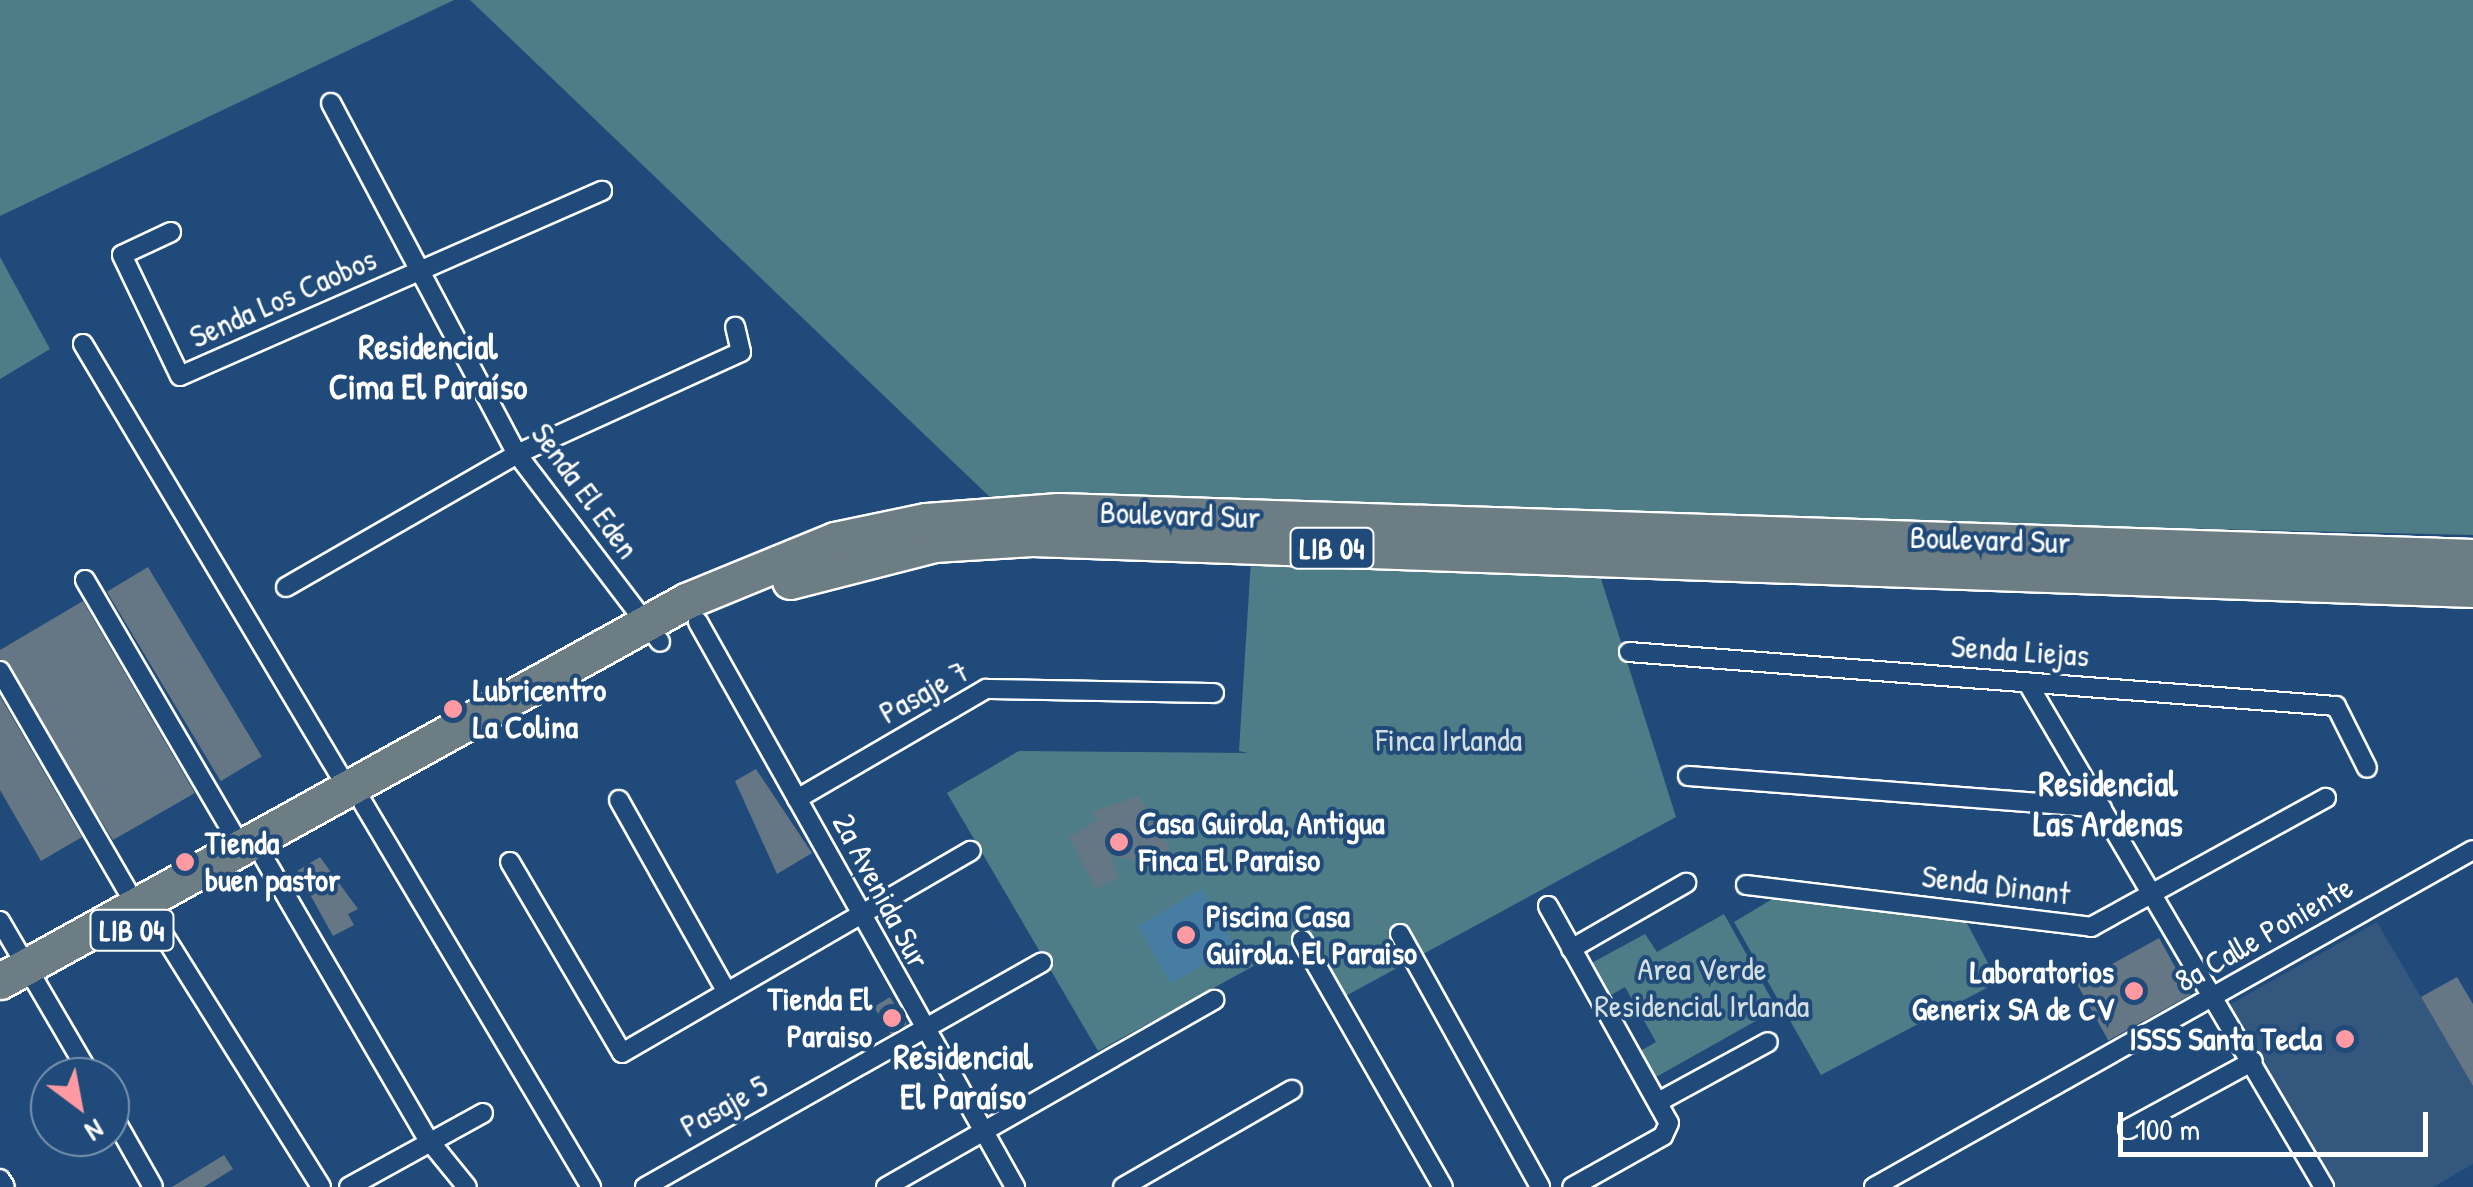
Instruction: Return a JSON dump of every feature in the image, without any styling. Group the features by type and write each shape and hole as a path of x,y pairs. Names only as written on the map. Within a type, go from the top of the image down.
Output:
{"highway":[{"name":"Boulevard Sur","path":"0,1003 21,977 145,913 653,632 836,540 1010,512 2473,557"},
{"name":"Boulevard Sur","path":"653,632 698,622 859,560 1032,538 2473,589"}],"street":[{"name":"Senda El Eden","path":"331,103 517,454 653,632"},
{"path":"418,271 602,191"},
{"name":"Senda Los Caobos","path":"171,232 122,256 180,376 418,271"},
{"path":"286,587 517,454 741,352 734,327"},
{"path":"82,344 591,1187"},
{"path":"85,580 427,1138 467,1187"},
{"name":"2a Avenida Sur","path":"698,622 922,1031 1015,1187"},
{"name":"Senda Liejas","path":"1629,652 2336,706 2368,768"},
{"path":"0,671 145,913 321,1187"},
{"path":"2027,682 2216,996 2324,1187"},
{"name":"Pasaje 7","path":"797,799 986,688 1214,692"},
{"path":"1688,776 2102,808"},
{"name":"Senda Dinant","path":"1746,885 2091,927 2152,890 2326,798"},
{"path":"619,800 726,991"},
{"name":"8a Calle Poniente","path":"1874,1187 1897,1182 2473,850"},
{"path":"510,862 618,1053 971,851"},
{"path":"1571,949 1686,883"},
{"path":"1548,906 1669,1123 1664,1136 1572,1187"},
{"path":"0,921 21,977 77,1057"},
{"path":"1400,934 1540,1187"},
{"path":"1302,940 1443,1187"},
{"name":"Pasaje 5","path":"645,1187 1042,962"},
{"path":"886,1187 1214,1000"},
{"path":"1658,1102 1768,1042"},
{"path":"2128,1129 2252,1061"},
{"path":"1124,1187 1292,1090"},
{"path":"349,1187 427,1138 483,1113"},
{"path":"130,1145 154,1187"},
{"path":"0,1178 5,1187"}],"shaded area":[{"name":"Piscina Casa Guirola. El Paraiso","path":"1202,889 1235,946 1171,983 1138,926"},
{"name":"ISSS Santa Tecla","path":"2377,922 2473,1086 2473,1164 2433,1187 2327,1187 2227,1006"}],"green space":[{"path":"0,0 454,0 0,216"},
{"path":"470,0 2473,0 2473,535 994,501"},
{"path":"0,257 50,349 0,379"},
{"name":"Finca Irlanda","path":"1251,560 1597,566 1676,817 1340,999 1307,937 1098,1051 947,793 1019,751 1248,753 1239,751"},
{"path":"1781,894 1959,908 1998,982 1821,1075 1734,922"},
{"name":"Area Verde Residencial Irlanda","path":"1724,914 1777,1009 1649,1081 1635,1054 1656,1042 1625,987 1604,999 1586,966 1645,934 1657,952"}],"building":[{"path":"148,567 262,756 221,781 107,592"},
{"path":"83,601 195,793 113,840 0,659 0,650"},
{"path":"0,696 82,837 41,861 0,790"},
{"path":"756,769 812,853 777,874 735,781"},
{"name":"Casa Guirola, Antigua Finca El Paraiso","path":"1139,796 1169,847 1166,859 1153,866 1110,854 1119,877 1096,889 1069,837 1098,820 1092,812"},
{"path":"320,857 358,909 348,914 354,925 333,936 297,871"},
{"name":"Laboratorios Generix SA de CV","path":"2159,938 2191,995 2108,1040 2077,984"},
{"path":"2457,977 2473,1004 2473,1086 2421,997"},
{"name":"Tienda El Paraiso","path":"890,997 907,1024 891,1034 874,1007"},
{"path":"224,1155 233,1169 204,1187 172,1187"}],"place":[{"name":"Lubricentro La Colina","path":"453,709"},
{"name":"Casa Guirola, Antigua Finca El Paraiso","path":"1119,842"},
{"name":"Tienda buen pastor","path":"185,862"},
{"name":"Piscina Casa Guirola. El Paraiso","path":"1186,935"},
{"name":"Laboratorios Generix SA de CV","path":"2134,991"},
{"name":"Tienda El Paraiso","path":"892,1018"},
{"name":"ISSS Santa Tecla","path":"2345,1039"}],"district":[{"name":"Residencial Cima El Paraíso","path":"428,367"},
{"name":"Residencial Las Ardenas","path":"2108,804"},
{"name":"Residencial El Paraíso","path":"963,1077"}]}
